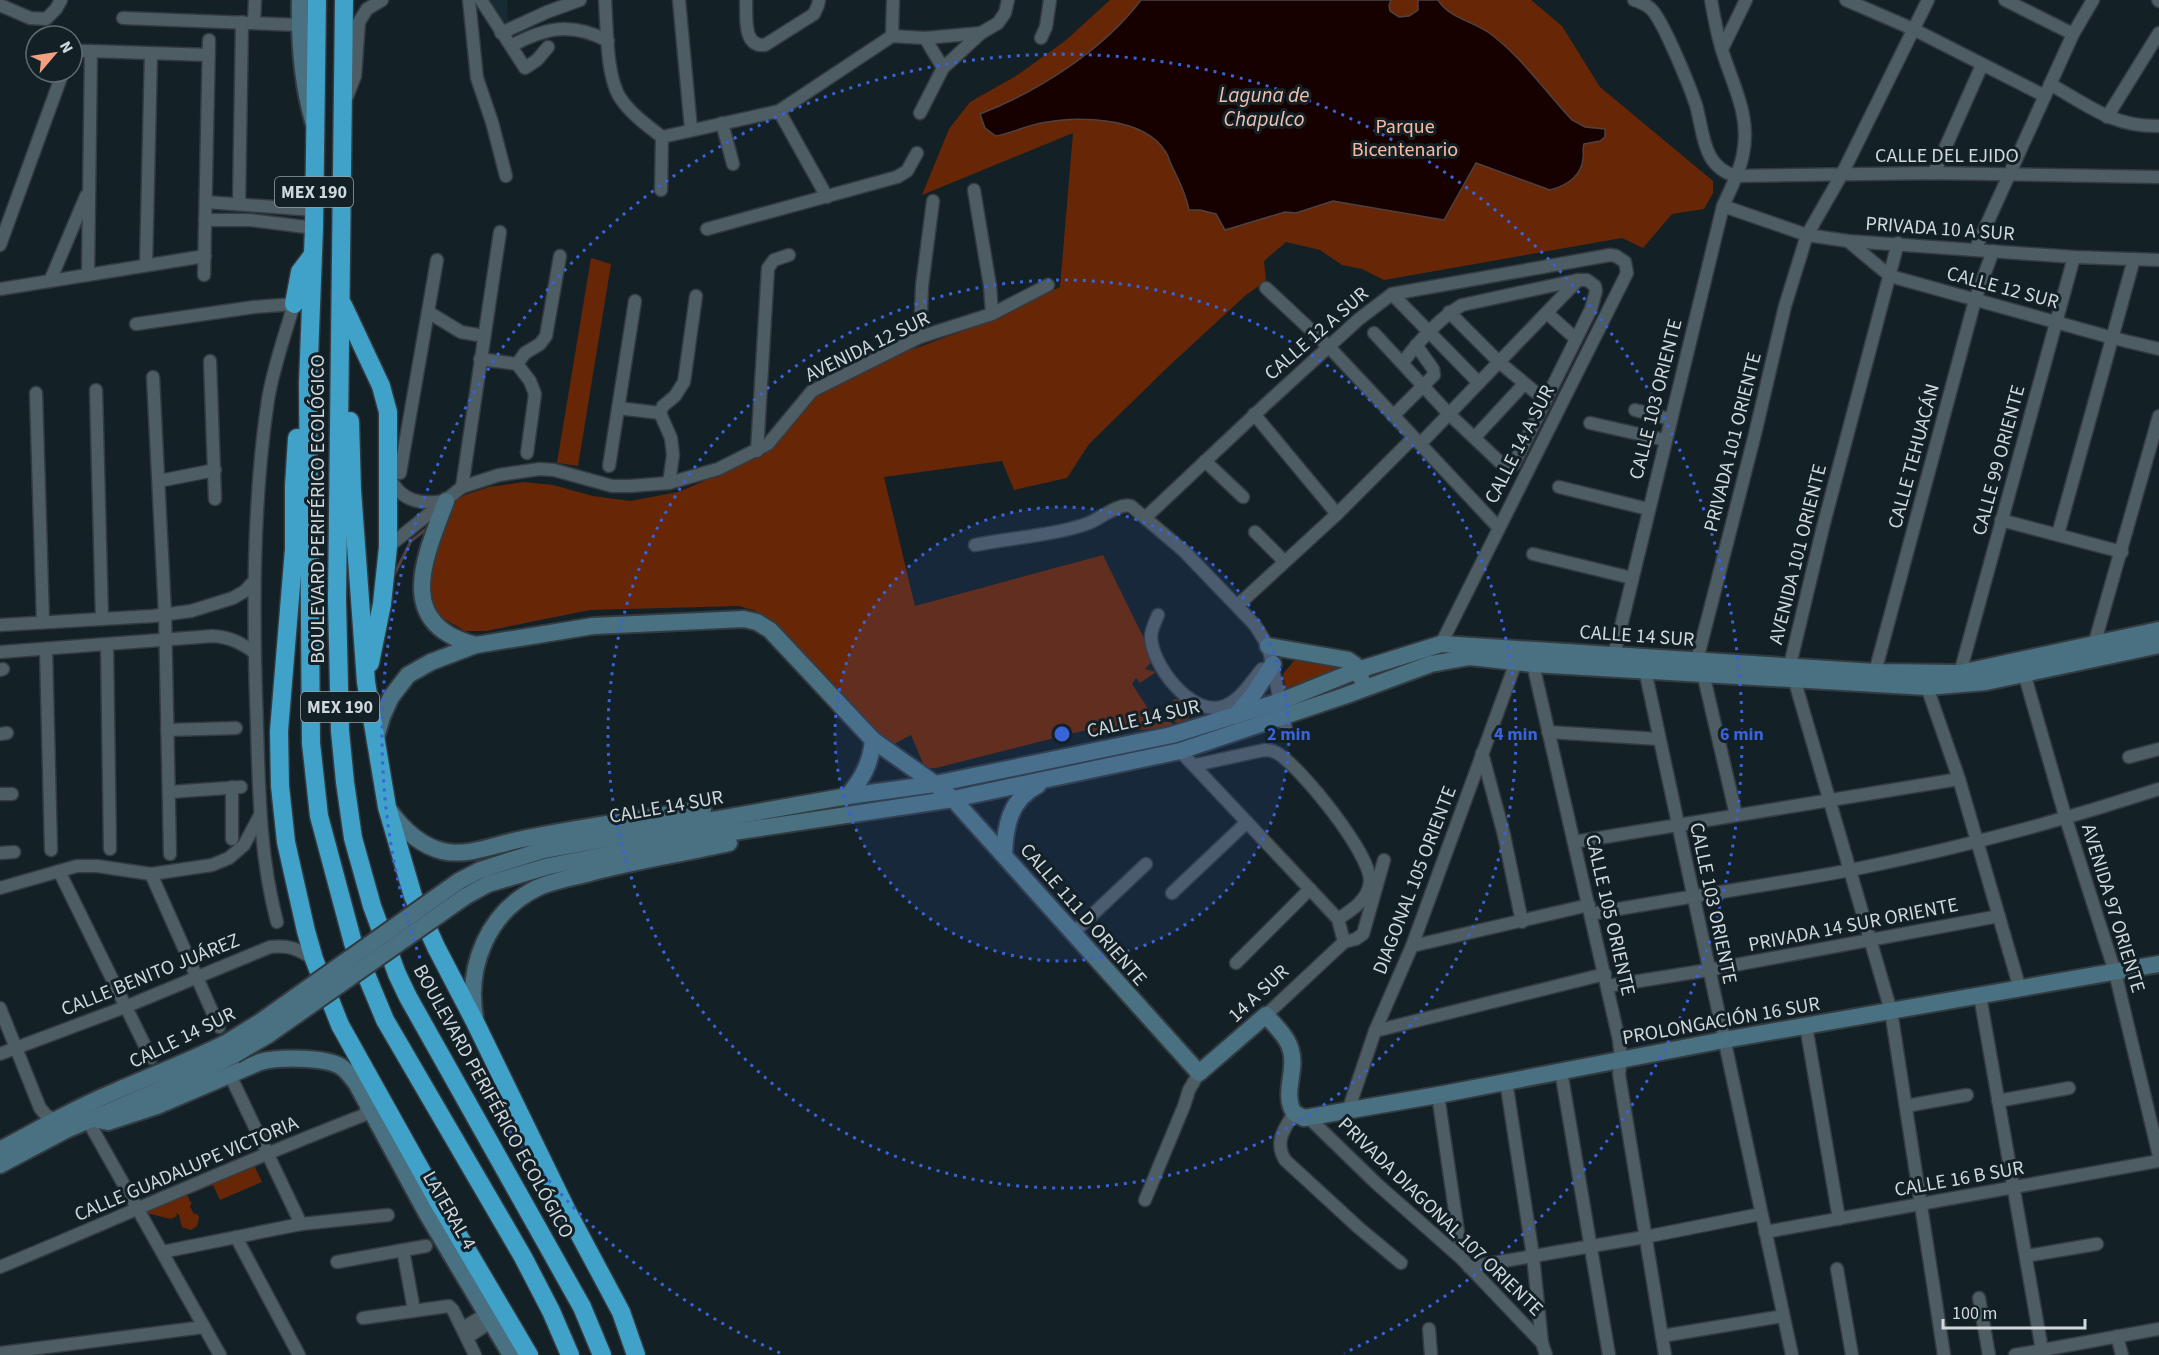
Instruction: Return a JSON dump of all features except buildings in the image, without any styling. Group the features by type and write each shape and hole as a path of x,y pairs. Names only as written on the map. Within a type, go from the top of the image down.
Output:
{"highway":[{"name":"BOULEVARD PERIFÉRICO ECOLÓGICO","path":"317,0 314,219 308,384 311,743 319,816 353,943 386,1020 552,1311 570,1355"},
{"name":"BOULEVARD PERIFÉRICO ECOLÓGICO","path":"344,0 342,302 336,600 340,731 353,838 372,906 408,997 582,1307 602,1355"},
{"path":"294,304 300,272 312,256"},
{"path":"342,302 385,400 394,473 382,604 366,682"},
{"path":"340,327 348,356 352,490 366,682 387,807 413,896 435,947 475,1022 567,1210 621,1312 636,1355"},
{"path":"308,384 299,412 294,486 294,549 279,731 280,786 286,842 314,959 375,1101 434,1210 529,1355"}],"main road":[{"path":"300,0 305,92 314,126"},
{"path":"446,501 424,561 420,584 422,599 429,616 439,627 456,638 476,645"},
{"name":"CALLE 111 D ORIENTE","path":"375,742 391,697 408,675 431,662 476,645 593,626 752,620 770,630 873,740 953,799 1199,1073"},
{"name":"CALLE 14 SUR","path":"1792,673 1960,673 2159,630"},
{"name":"CALLE 14 SUR","path":"685,832 802,804 1172,735 1234,716 1284,715 1358,670 1442,644 1614,655 1700,667 1792,673 1927,687 1986,682 2159,645"},
{"path":"1234,716 1253,695 1271,656 1348,660 1358,670 1364,688"},
{"name":"CALLE 14 SUR","path":"55,1128 120,1098 226,1043 260,1022 459,881 480,870 543,850 685,832 770,827 953,799 1044,781 1180,751 1364,688 1412,669 1448,660 1470,657 1525,663 1645,670 1700,667"},
{"path":"853,796 866,770 873,740"},
{"path":"1004,855 1005,830 1013,808 1029,789 1044,781"},
{"path":"387,807 401,826 420,842 432,848 452,852 480,849 613,823 776,799 802,804"},
{"path":"475,1022 472,1001 474,971 480,952 496,922 527,894 547,884 598,870 742,840 770,827"},
{"name":"PROLONGACIÓN 16 SUR","path":"1301,1116 1348,1111 1724,1040 2159,964"},
{"path":"1266,1016 1286,1039 1292,1052 1289,1103 1301,1116"},
{"name":"14 A SUR","path":"1199,1073 1266,1016"},
{"path":"91,1120 108,1122 157,1106 260,1062 282,1058 335,1064 342,1067 375,1101"},
{"name":"CALLE 14 SUR","path":"55,1128 91,1120 120,1098"},
{"path":"0,1150 55,1128"},
{"path":"0,1165 55,1128"},
{"name":"LATERAL 4","path":"434,1210 489,1318 511,1355"}],"street":[{"path":"0,5 30,18 46,19 57,9 61,0"},
{"path":"238,204 248,22 255,0"},
{"path":"343,106 355,76 359,22 367,9 382,0"},
{"path":"469,0 477,78 492,122 506,176"},
{"path":"481,0 525,68 537,60 548,47"},
{"path":"501,33 580,0"},
{"path":"605,0 614,88 626,106 662,137"},
{"path":"679,0 691,129"},
{"path":"746,0 747,35 754,43 761,46 814,14 819,0"},
{"path":"892,36 893,0"},
{"path":"920,112 943,68 981,33 998,23 1005,13 1008,0"},
{"path":"1041,38 1046,27 1050,0"},
{"path":"1634,0 1651,9 1662,27 1693,97 1703,138 1711,158 1721,171 1736,177"},
{"name":"CALLE 103 ORIENTE","path":"1614,655 1723,206 1743,155 1746,132 1745,114 1722,49 1711,0"},
{"path":"1722,49 1746,0"},
{"path":"1846,0 1913,29 1982,65 2048,90 2107,117 2136,125 2159,126"},
{"name":"PRIVADA 101 ORIENTE","path":"1700,667 1785,306 1807,235 1842,174 1928,0"},
{"path":"2005,0 2073,34"},
{"path":"1975,250 2073,34 2093,0"},
{"path":"123,18 300,25"},
{"path":"511,46 532,34 555,28 590,32 608,41"},
{"path":"662,137 779,111 892,36 925,38 981,33"},
{"path":"2107,117 2159,33"},
{"path":"925,38 943,68"},
{"path":"204,275 209,40"},
{"path":"84,52 209,55"},
{"path":"146,265 151,54"},
{"path":"1934,173 1982,65"},
{"path":"0,245 59,84"},
{"path":"83,84 89,188 88,274"},
{"path":"779,111 827,197"},
{"path":"722,123 733,164"},
{"path":"661,190 662,137"},
{"path":"707,229 897,177 907,171 917,153"},
{"name":"CALLE DEL EJIDO","path":"1736,177 1934,173 2159,177"},
{"path":"50,281 89,188"},
{"path":"974,190 990,286 992,314"},
{"path":"920,337 922,286 933,201"},
{"path":"206,202 238,204 314,219"},
{"name":"PRIVADA 10 A SUR","path":"1723,206 1807,235 1848,241 2074,257 2159,260"},
{"path":"206,220 314,219"},
{"path":"462,487 500,232"},
{"name":"CALLE 12 SUR","path":"1848,241 1890,276 2159,349"},
{"name":"AVENIDA 101 ORIENTE","path":"1792,673 1823,527 1898,243"},
{"name":"CALLE TEHUACÁN","path":"1875,672 1975,300 1993,251"},
{"path":"0,289 205,255"},
{"path":"757,451 768,268 774,260 789,255"},
{"name":"CALLE 12 A SUR","path":"1146,517 1254,414 1359,319 1392,294 1610,255 1625,262"},
{"path":"517,364 525,353 540,344 546,336 560,256"},
{"name":"CALLE 99 ORIENTE","path":"1960,673 2074,257"},
{"path":"2058,534 2134,259"},
{"path":"436,260 428,312 393,484 402,495 414,502 428,504 446,501"},
{"name":"CALLE 14 A SUR","path":"1442,644 1498,527 1623,282 1627,273 1625,262"},
{"path":"1238,605 1449,414 1578,280"},
{"path":"1374,333 1449,414 1505,467 1510,468 1591,309 1596,291 1592,282 1578,280 1465,304 1449,312 1416,345 1403,362"},
{"name":"AVENIDA 12 SUR","path":"388,547 462,487 499,475 540,469 554,470 612,486 630,486 669,483 718,469 757,451 774,438 812,391 920,337 992,314 1048,285"},
{"path":"1266,288 1329,348 1498,527"},
{"path":"1392,294 1479,383"},
{"path":"669,483 671,438 660,413 663,406 675,396 684,382 696,296"},
{"path":"609,466 635,301"},
{"path":"136,324 254,307 294,304 268,400 262,450 254,581 254,652 260,816 267,884 277,922"},
{"path":"428,312 461,332 484,336"},
{"path":"1449,312 1499,362 1546,401"},
{"path":"1547,313 1576,339"},
{"path":"1393,416 1434,374 1416,345"},
{"path":"480,359 517,364 530,381 536,394 528,453"},
{"path":"210,362 215,499"},
{"path":"153,377 166,640 170,854"},
{"path":"1475,437 1524,384"},
{"path":"96,390 102,619"},
{"path":"36,393 43,622"},
{"path":"618,408 660,413"},
{"path":"1635,410 1670,419"},
{"path":"1254,414 1337,514"},
{"path":"2094,645 2159,416"},
{"path":"1590,423 1665,440"},
{"path":"1205,461 1243,496"},
{"path":"159,481 215,470"},
{"path":"1559,487 1648,509"},
{"path":"975,545 1070,529 1104,517 1122,506 1131,506 1184,551 1255,625 1271,656 1284,715"},
{"path":"2001,520 2122,552"},
{"path":"1255,532 1284,561"},
{"path":"1533,554 1632,578"},
{"path":"0,626 165,614 220,604 245,591 254,581"},
{"path":"1158,615 1150,634 1158,662 1187,697 1205,706 1220,707 1235,699 1271,656"},
{"path":"0,652 224,637 240,642 254,652"},
{"path":"107,645 110,849"},
{"path":"46,649 51,850"},
{"name":"CALLE 105 ORIENTE","path":"1525,663 1548,732 1607,980 1621,1059 1619,1074 1665,1355"},
{"name":"DIAGONAL 105 ORIENTE","path":"1348,1111 1376,1031 1412,946 1482,753 1525,663"},
{"path":"1700,667 1736,815"},
{"name":"CALLE 103 ORIENTE","path":"1645,670 1792,1355"},
{"path":"1792,673 1891,1011 1944,1355"},
{"name":"AVENIDA 97 ORIENTE","path":"2024,673 2066,819 2115,972 2159,1156"},
{"path":"1927,687 1959,779 2020,989"},
{"path":"167,730 236,728"},
{"path":"1548,732 1659,739"},
{"path":"2130,757 2159,749"},
{"path":"1195,765 1264,750 1272,750 1291,765 1334,814 1366,865 1370,882 1364,899 1338,919"},
{"path":"1180,751 1338,919 1350,940"},
{"path":"1482,753 1504,836 1522,922"},
{"path":"1574,842 1959,779"},
{"path":"169,792 236,787 231,839"},
{"path":"1412,946 1590,910 1693,896 1850,870 1977,842 2066,819 2159,789"},
{"path":"0,888 88,865 151,874 212,865 229,858 244,845 260,816"},
{"path":"1172,893 1247,822"},
{"path":"0,853 14,852"},
{"name":"14 A SUR","path":"1266,1016 1350,940 1363,934 1384,860"},
{"path":"1073,933 1146,864"},
{"path":"59,871 151,1058"},
{"path":"151,874 219,1027"},
{"path":"1236,963 1310,889"},
{"name":"PRIVADA 14 SUR ORIENTE","path":"1376,1031 1607,980 1708,970 1999,916"},
{"name":"CALLE BENITO JUÁREZ","path":"0,1054 125,1007 270,947 285,945 296,948 314,959"},
{"path":"1980,996 2042,1350"},
{"path":"0,1008 40,1108 55,1128"},
{"path":"1806,1026 1839,1219"},
{"path":"1561,1071 1609,1355"},
{"path":"1145,1200 1189,1090 1199,1073"},
{"path":"230,1075 301,1224"},
{"path":"1506,1082 1533,1256 1544,1349"},
{"path":"1998,1101 2069,1088"},
{"path":"1438,1095 1465,1263 1533,1256 1761,1214"},
{"path":"1905,1106 1967,1095"},
{"name":"CALLE GUADALUPE VICTORIA","path":"0,1267 140,1209 267,1152 364,1115 375,1101"},
{"path":"1301,1116 1279,1142 1285,1160 1401,1263"},
{"name":"PRIVADA DIAGONAL 107 ORIENTE","path":"1301,1116 1465,1263 1544,1349"},
{"path":"91,1120 220,1355"},
{"name":"CALLE 16 B SUR","path":"1765,1232 2159,1161"},
{"path":"162,1251 301,1224 388,1215"},
{"path":"237,1237 299,1355"},
{"path":"2026,1256 2097,1244"},
{"path":"337,1262 426,1246"},
{"path":"403,1250 414,1310"},
{"path":"1837,1269 1852,1355"},
{"path":"1979,1298 1989,1355"},
{"path":"363,1318 449,1306 469,1344 489,1318"},
{"path":"1662,1336 1783,1316"},
{"path":"0,1353 204,1327"},
{"path":"1429,1329 1431,1355"},
{"path":"2014,1355 2159,1329"},
{"path":"2117,1336 2122,1355"}],"shaded area":[{"path":"489,0 507,0 508,23 500,20"}],"green space":[{"name":"Parque Bicentenario","path":"1110,0 1531,0 1562,26 1600,87 1713,181 1713,193 1704,209 1672,214 1643,248 1622,238 1384,280 1362,269 1342,265 1320,250 1286,242 1264,261 1266,281 1246,295 1089,444 1067,478 1014,490 1002,461 884,477 915,606 1103,555 1154,659 1145,669 1156,672 1140,683 1136,678 1132,684 1153,716 1147,722 1150,727 1156,723 1156,719 1171,722 1173,725 1153,729 1092,733 1090,729 936,768 925,768 911,735 894,744 871,731 756,611 739,606 590,610 486,631 465,631 439,616 431,599 428,581 449,505 465,495 489,487 524,482 553,485 593,496 630,501 678,492 721,474 771,444 811,393 905,352 985,323 1060,287 1073,133 922,195 949,129 970,102 1016,76 1065,41"},
{"path":"591,258 611,264 578,466 557,463"},
{"path":"1297,657 1352,667 1286,691 1283,674"},
{"path":"1173,699 1185,705 1190,713 1188,721 1178,723 1173,721 1175,714 1171,708"},
{"path":"252,1161 262,1182 220,1200 213,1185 191,1194 190,1192"},
{"path":"184,1195 188,1196 190,1202 192,1201 190,1207 199,1217 197,1226 191,1230 182,1227 179,1215 176,1213 177,1216 171,1219 146,1213 147,1208"}],"water":[{"name":"Laguna de Chapulco","path":"1141,0 1391,0 1390,11 1399,17 1409,16 1418,10 1418,0 1438,0 1455,16 1485,31 1503,44 1572,120 1585,127 1605,129 1605,137 1600,141 1584,144 1580,170 1567,183 1550,190 1476,163 1444,220 1333,201 1296,213 1285,212 1225,230 1216,214 1189,210 1184,191 1166,152 1155,139 1141,131 1108,121 1072,119 1041,123 996,136 985,128 980,114 1025,94 1068,67 1108,36"}],"waterway":[{"path":"393,577 411,541 429,527"}]}
